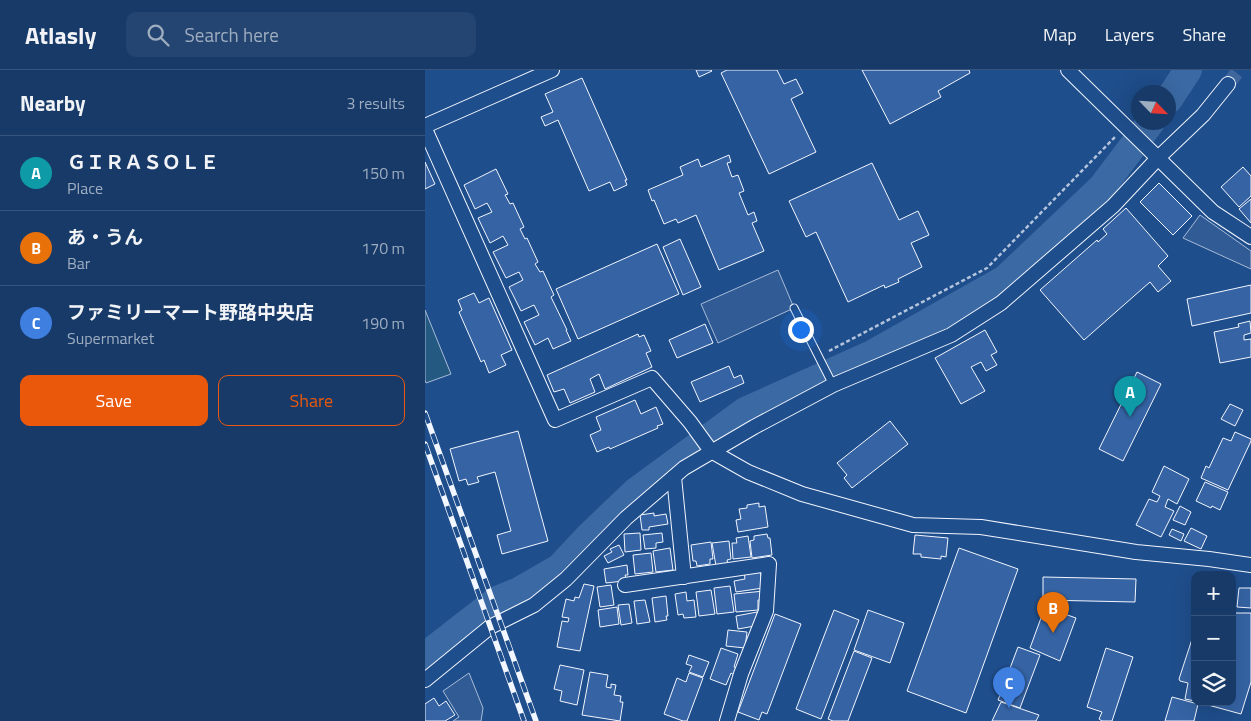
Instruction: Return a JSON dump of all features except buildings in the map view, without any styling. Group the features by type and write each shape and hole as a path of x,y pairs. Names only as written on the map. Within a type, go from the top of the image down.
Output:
{"street":[{"path":"552,70 425,127 555,420 652,378 706,443 748,472 802,494 913,525 981,527 1136,552 1251,565"},
{"path":"1068,70 1159,157 1213,212 1251,237"},
{"path":"425,680 491,628 534,606 560,585 626,518 684,468 706,443 833,385 951,335 1001,303 1113,206 1159,157 1203,115 1229,84"},
{"path":"674,477 684,577"},
{"path":"625,585 769,564 766,611 741,674 727,721"}],"lane":[{"path":"794,308 833,385"}],"path":[{"path":"821,355 987,268 1131,131"}],"shaded area":[{"path":"1200,215 1251,251 1251,269 1183,238"},
{"path":"778,270 794,308 718,343 701,304"},
{"path":"425,310 451,374 426,383 425,380"},
{"path":"469,673 483,708 481,721 453,721 459,717 443,691"}],"waterway":[{"path":"1176,88 1188,70"},
{"path":"425,656 497,600 519,591 559,568 635,492 745,411 872,354 1005,279 1102,187 1145,130"}],"tunnel":[{"path":"1228,84 1239,70"}],"railway":[{"path":"425,413 536,721"},
{"path":"425,444 524,721"}],"place":[{"name":"ＧＩＲＡＳＯＬＥ","path":"1130,417"},
{"name":"あ・うん","path":"1053,633"},
{"name":"ファミリーマート野路中央店","path":"1009,708"}]}
